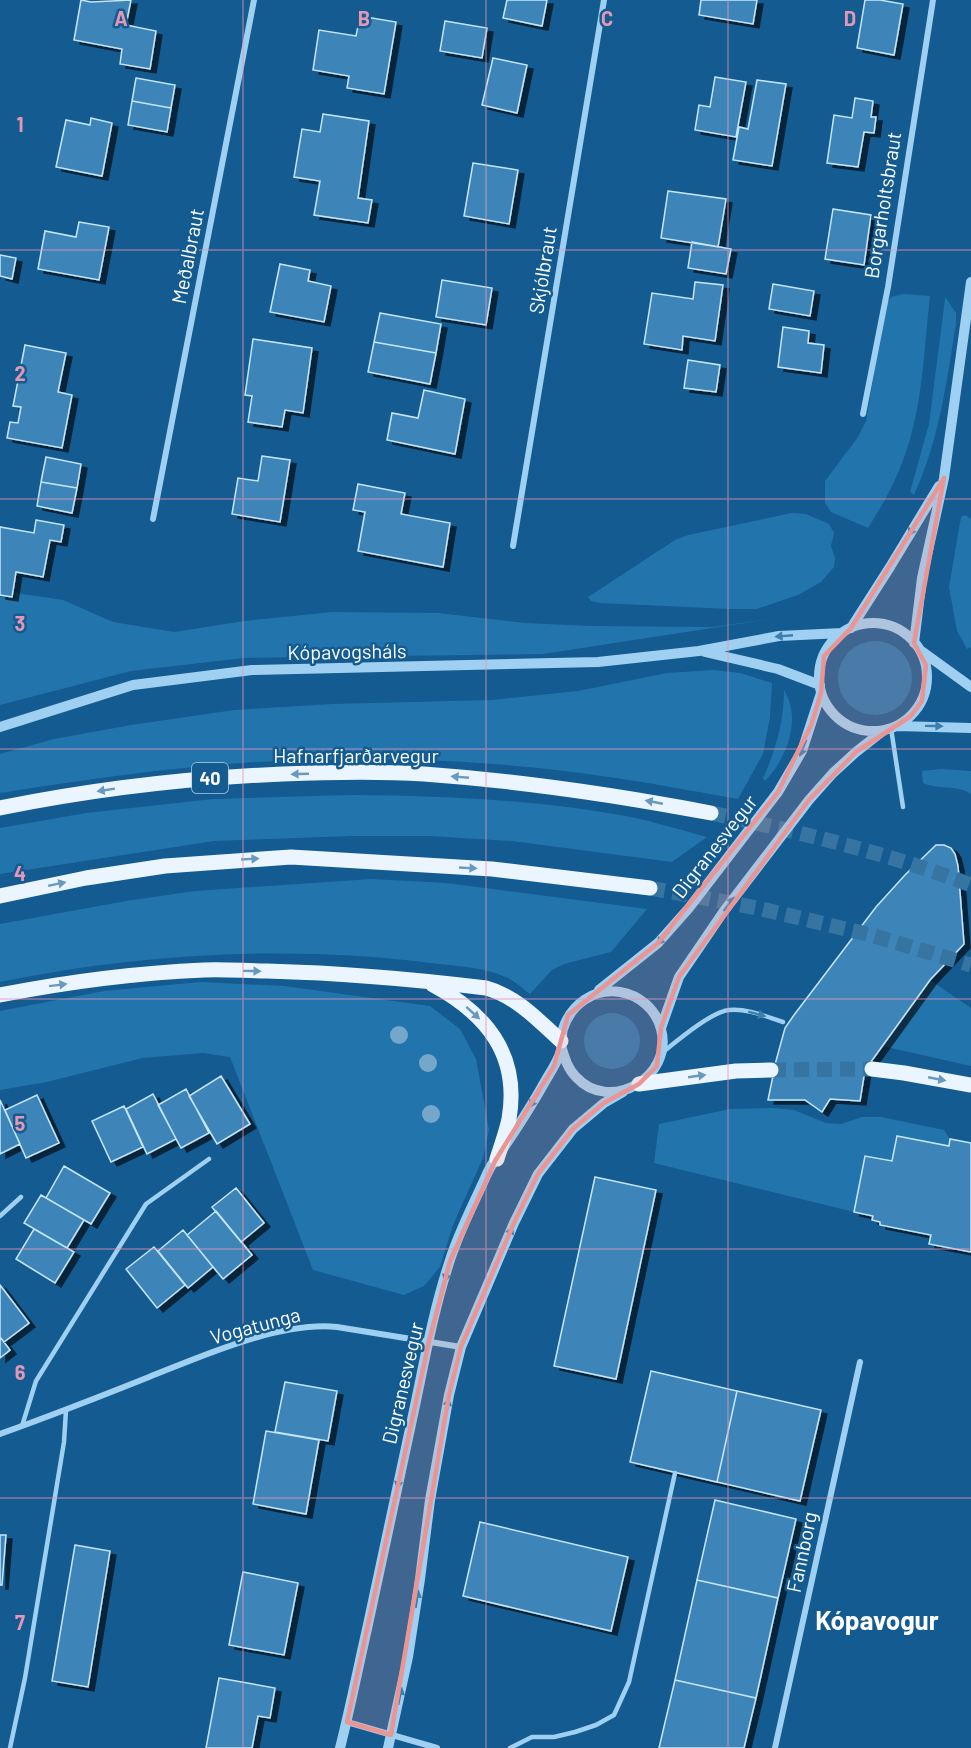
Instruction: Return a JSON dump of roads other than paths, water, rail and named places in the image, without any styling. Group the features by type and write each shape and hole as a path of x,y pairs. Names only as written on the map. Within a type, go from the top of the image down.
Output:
{"main road":[{"name":"Hafnarfjarðarvegur","path":"0,808 142,784 234,776 323,773 422,774 513,782 619,795 711,813"},
{"path":"0,896 86,878 165,866 291,857 492,869 650,888"},
{"path":"0,995 45,986 135,975 205,970 340,974 425,981 499,992 525,1010 561,1045"},
{"path":"425,981 462,1003 480,1018 497,1039 505,1055 510,1074 510,1101 508,1120 497,1160"},
{"path":"873,1066 971,1085"},
{"path":"639,1084 736,1071 771,1070"}],"street":[{"name":"Meðalbraut","path":"153,519 254,0"},
{"name":"Skjólbraut","path":"513,546 604,0"},
{"name":"Borgarholtsbraut","path":"863,414 888,287 933,0"},
{"path":"661,1028 679,977 724,911 809,800 856,752 911,716 922,701 927,683 926,665 916,646 922,578 944,478 971,282"},
{"path":"944,478 890,567 846,631 831,644 820,670 820,689 828,707 839,719 853,727 868,731 891,728 971,728"},
{"path":"846,631 867,624 885,625 901,631 916,646 971,687"},
{"name":"Kópavogsháls","path":"0,726 133,685 252,670 598,662 699,651 779,636 846,631"},
{"name":"Kópavogsháls","path":"699,651 778,669 820,689"},
{"name":"Digranesvegur","path":"595,994 658,943 689,908 771,801 802,751 820,689"},
{"path":"388,1748 408,1657 430,1500 449,1395 461,1347 514,1223 538,1174 573,1129 604,1103 639,1084 657,1066 661,1054 663,1041 661,1028 654,1013 642,1001 628,993 611,991 595,994 580,1002 568,1015 562,1031 561,1045 567,1065 577,1078 591,1088 607,1092 624,1091"},
{"name":"Digranesvegur","path":"340,1748 429,1341 450,1261 495,1161 546,1081 561,1045"},
{"name":"Vogatunga","path":"0,1434 216,1351 298,1328 323,1325 461,1347"},
{"name":"Fannborg","path":"775,1748 860,1362"},
{"path":"347,1722 437,1748"}],"lane":[{"path":"891,728 903,807"},
{"path":"661,1054 690,1030 723,1011 748,1012 783,1022"},
{"path":"22,1426 36,1381 146,1204 208,1159"},
{"path":"0,1216 21,1197"},
{"path":"10,1748 25,1678 64,1442 66,1410"},
{"path":"510,1748 532,1737 554,1737 575,1732 596,1725 614,1715 629,1682 675,1473"}],"tunnel":[{"path":"711,813 842,844 971,885"},
{"path":"650,888 762,909 871,935 971,965"},
{"path":"771,1070 872,1069"}],"district":[{"name":"Kópavogur","path":"877,1619"}]}
